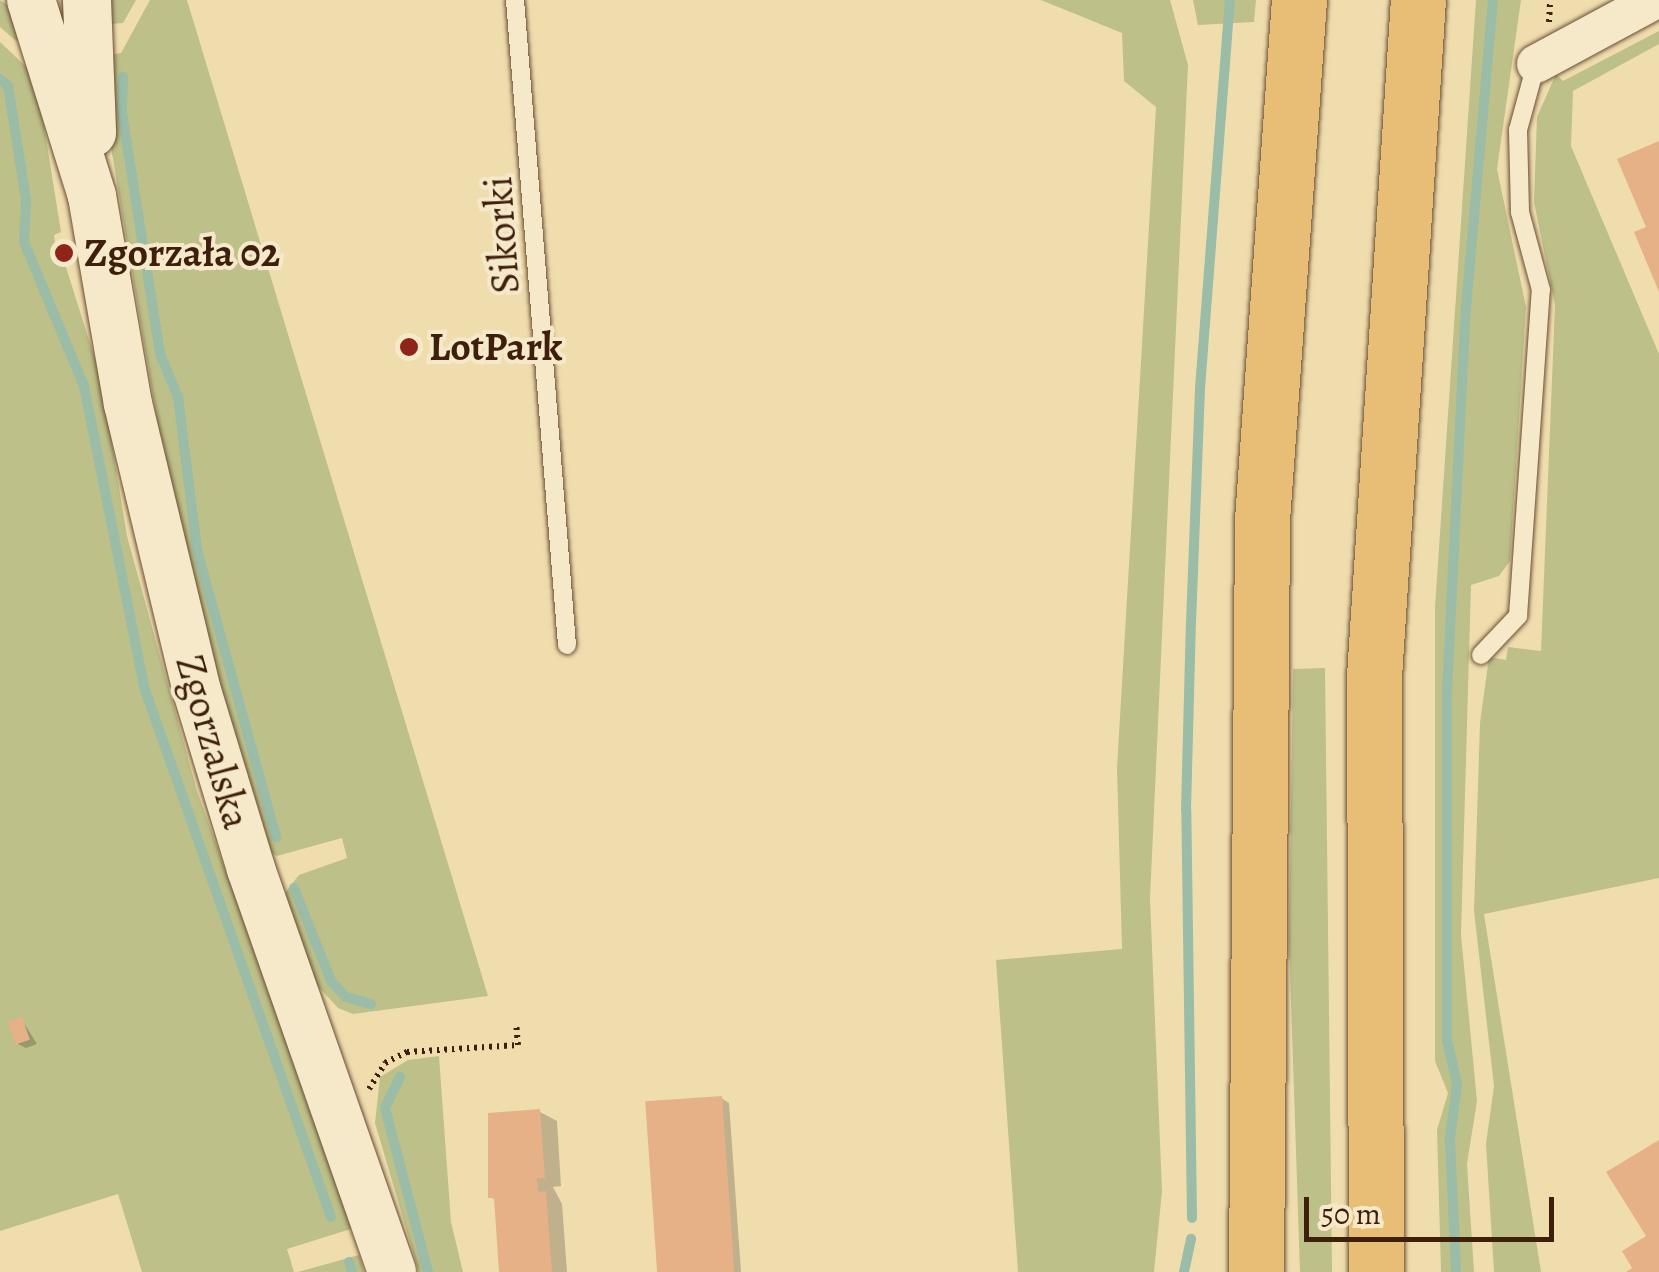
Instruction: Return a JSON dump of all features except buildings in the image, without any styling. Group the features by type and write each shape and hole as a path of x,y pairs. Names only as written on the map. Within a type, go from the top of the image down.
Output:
{"highway":[{"path":"1256,1272 1262,520 1299,0"},
{"path":"1376,1272 1374,676 1418,0"}],"street":[{"name":"Zgorzalska","path":"31,0 92,196 158,548 202,710 392,1272"},
{"name":"Zgorzalska","path":"87,0 92,196"},
{"path":"1536,64 1655,0"}],"lane":[{"name":"Sikorki","path":"515,0 567,645"},
{"path":"1481,655 1518,616 1541,290 1520,212 1518,130 1536,64"}],"path":[{"path":"366,1098 378,1070 392,1058 518,1045 516,1023"}],"green space":[{"path":"0,0 19,13 34,37 16,41 0,27"},
{"path":"101,0 136,0 123,23 96,25"},
{"path":"150,0 187,0 488,996 353,1014 338,1008 316,984 284,894 299,875 347,858 342,838 277,856 269,852 203,646 165,466 103,100 99,57 121,53"},
{"path":"1041,0 1170,0 1188,65 1150,899 1162,1191 1154,1272 1018,1272 996,960 1122,949 1117,768 1156,107 1124,81 1122,33"},
{"path":"1193,0 1256,0 1254,22 1198,25"},
{"path":"1476,0 1521,0 1497,169 1526,307 1510,561 1499,576 1471,585 1461,935 1477,1101 1467,1164 1474,1272 1441,1272 1437,1130 1448,1093 1435,1061 1435,607"},
{"path":"1659,31 1659,44 1573,91 1571,146 1659,354 1659,878 1484,914 1541,1272 1494,1272 1486,1144 1494,1086 1474,911 1480,723 1489,657 1506,660 1508,647 1541,651 1555,305 1534,202 1537,117 1556,74 1563,81"},
{"path":"0,42 36,76 61,232 54,235 58,264 65,264 101,378 127,536 197,791 354,1228 287,1249 294,1272 142,1272 118,1194 0,1231"},
{"path":"1325,668 1332,1272 1300,1272 1289,942 1293,669"},
{"path":"439,1056 451,1222 463,1272 419,1272 375,1123 380,1077 408,1060"},
{"path":"359,1255 364,1272 298,1272"}],"waterway":[{"path":"1192,1218 1186,810 1191,623 1200,388 1230,0"},
{"path":"1456,1272 1450,1138 1457,1084 1447,1040 1447,691 1466,308 1493,0"},
{"path":"123,77 122,113 160,354 178,397 197,550 276,837"},
{"path":"0,79 8,86 26,200 24,242 84,386 144,687 331,1217"},
{"path":"294,888 331,981 346,997 371,1004"},
{"path":"400,1077 385,1108 428,1272"},
{"path":"1184,1272 1191,1239"},
{"path":"349,1262 352,1272"}],"place":[{"name":"Zgorzała 02","path":"64,253"},
{"name":"LotPark","path":"409,347"}]}
